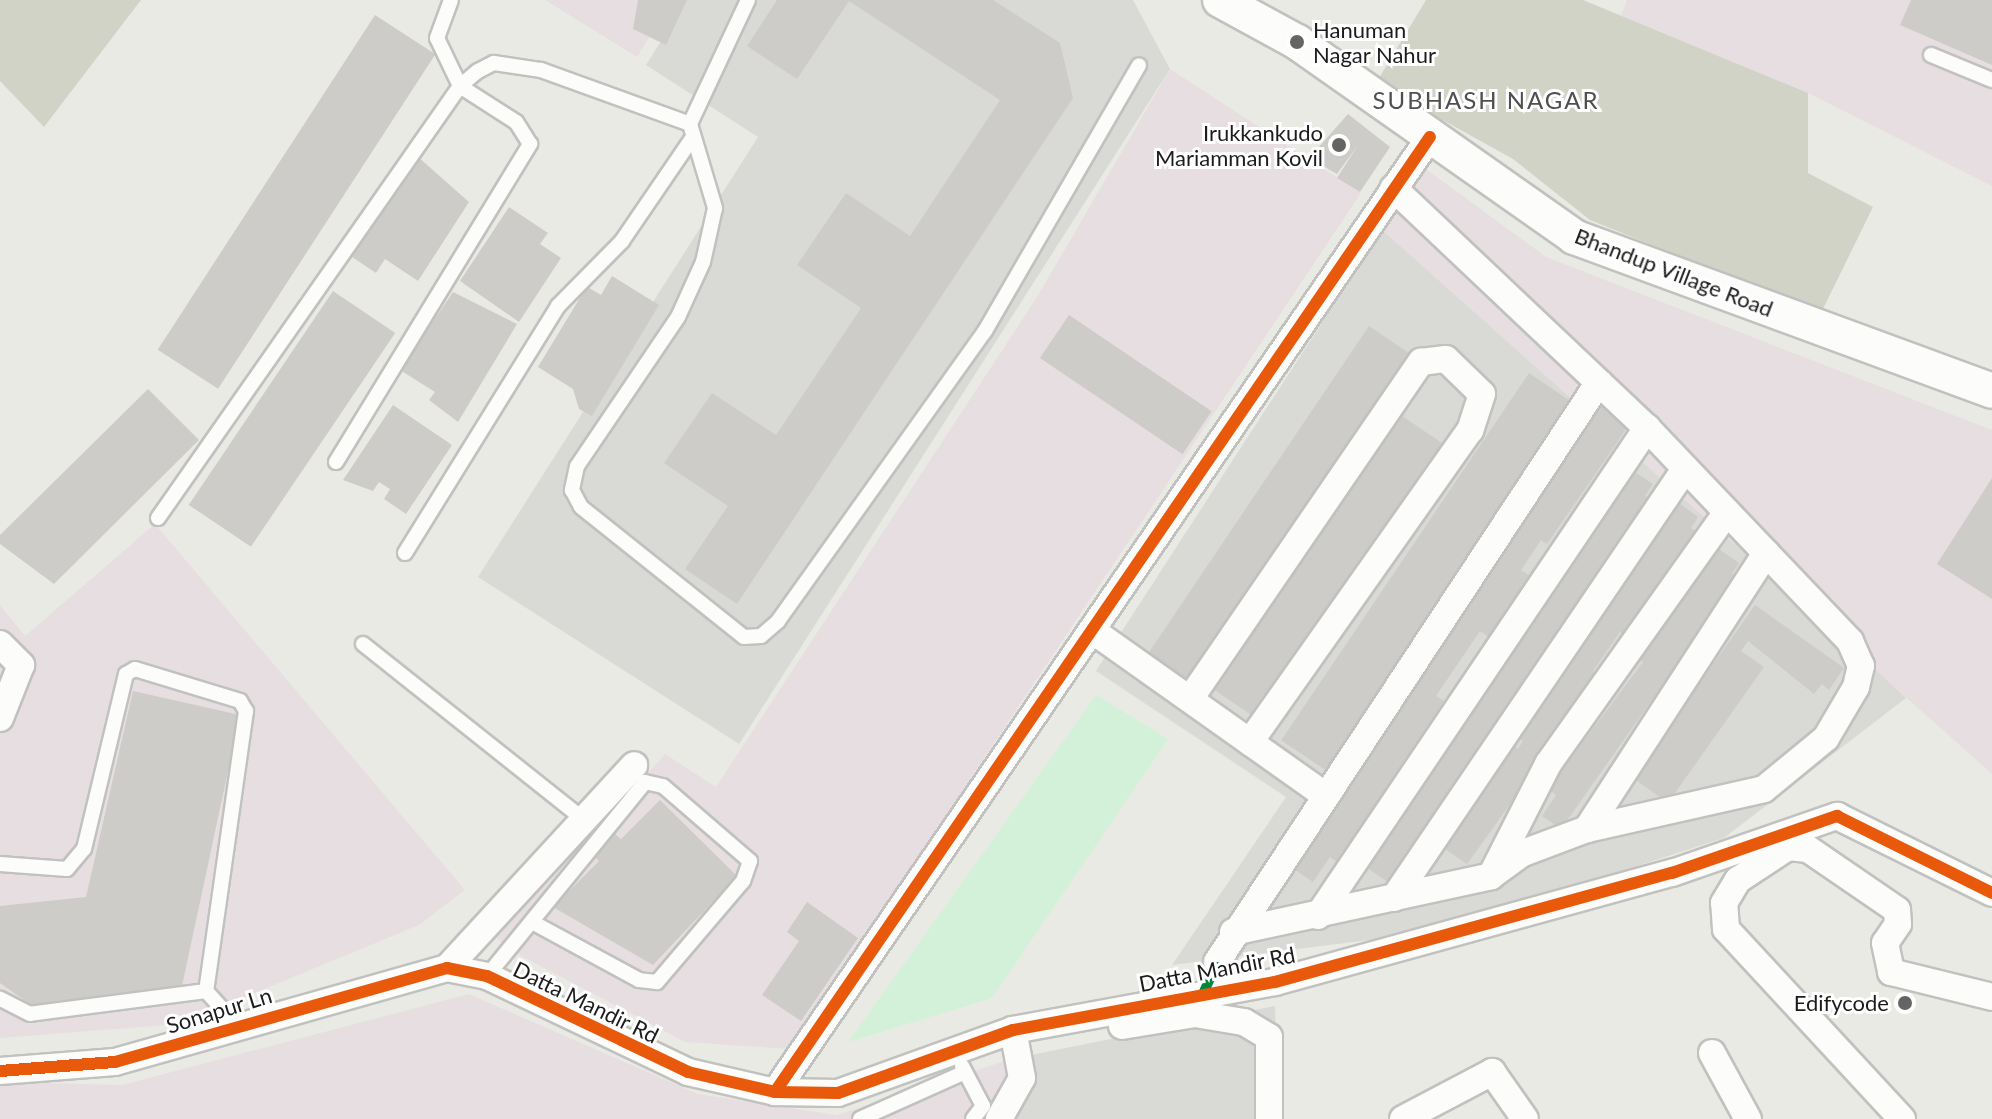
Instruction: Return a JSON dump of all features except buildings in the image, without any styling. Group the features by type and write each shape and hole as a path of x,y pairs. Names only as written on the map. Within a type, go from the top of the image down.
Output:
{"street":[{"name":"Bhandup Village Road","path":"1220,0 1297,42 1574,237 1992,391"},
{"path":"775,1092 1430,137"},
{"path":"1233,932 1491,876 1523,853 1587,829 1764,789 1826,738 1861,666 1850,641 1647,428 1393,188"},
{"path":"1190,699 1421,362 1433,356 1456,366 1482,394 1470,430 1250,742"},
{"path":"1217,962 1322,793 1599,382"},
{"path":"1318,916 1647,428"},
{"path":"1394,898 1685,469"},
{"path":"1491,876 1548,764 1727,512"},
{"path":"1587,829 1766,553"},
{"path":"1093,631 1322,793"},
{"path":"0,644 21,665 0,718"},
{"path":"447,968 634,765"},
{"name":"Datta Mandir Rd","path":"447,968 487,976 688,1072 775,1092 838,1093 960,1061 1025,1036 1275,982 1672,873 1837,816 1992,893"},
{"path":"1902,1119 1726,929 1724,903 1738,880 1788,847 1808,849 1897,910 1898,924 1885,943 1891,972 1992,997"},
{"name":"Sonapur Ln","path":"0,1071 115,1062 447,968"},
{"path":"999,1119 1022,1078 1025,1036 1195,1014 1244,1022 1269,1037 1269,1119"},
{"path":"1712,1053 1748,1119"},
{"path":"1403,1119 1492,1072 1525,1119"}],"lane":[{"path":"336,462 525,161 526,133 460,86 437,38 451,0"},
{"path":"748,0 690,124 691,140 715,208 703,262 678,317 577,466 572,490 581,507 721,626 744,637 761,636 985,331 1139,65"},
{"path":"1931,55 1992,80"},
{"path":"158,518 460,86 494,63 520,65 690,124"},
{"path":"405,553 558,306 622,241 691,140"},
{"path":"363,644 583,819"},
{"path":"0,864 67,869 84,849 126,674 135,669 240,701 246,711 206,991"},
{"path":"487,976 645,782 663,786 750,861 743,881 657,982 639,980 532,922"},
{"path":"0,999 30,1014 206,991"},
{"path":"206,991 237,1025"},
{"path":"860,1119 960,1061 983,1106 973,1119"}],"shaded area":[{"path":"0,0 141,0 44,127 0,81"},
{"path":"545,0 672,0 637,57"},
{"path":"687,0 1133,0 1170,69 739,744 478,577 758,137 646,65"},
{"path":"1426,0 1583,0 1808,93 1808,173 1873,207 1821,313 1590,220 1513,159 1376,83"},
{"path":"1627,0 1992,0 1992,186 1808,93 1621,16"},
{"path":"1170,69 1361,193 790,1049 685,1042 510,950 496,938 665,754 716,787 1037,297"},
{"path":"1426,169 1546,257 1992,430 1992,774 1382,230"},
{"path":"1382,230 1675,477 1906,698 1724,838 1433,932 1172,965 1286,797 1096,671"},
{"path":"155,524 465,890 419,925 180,1024 0,1038 0,605 25,636"},
{"path":"469,994 698,1094 837,1115 1011,1059 1013,1088 989,1119 0,1119 0,1082 122,1085"},
{"path":"1275,1006 1279,1119 989,1119 1011,1059"}],"green space":[{"path":"1096,695 1168,739 992,998 848,1042"}],"marked path":[{"path":"1203,994 1217,962"}],"cycle path":[{"path":"775,1092 1430,137"},
{"path":"0,1071 115,1062 447,968 487,976 688,1072 775,1092 838,1093 1013,1030 1275,982 1672,873 1837,816 1992,893"}],"place":[{"name":"Hanuman Nagar Nahur","path":"1297,42"},
{"name":"Irukkankudo Mariamman Kovil","path":"1339,145"},
{"name":"Edifycode","path":"1905,1003"}],"district":[{"name":"SUBHASH NAGAR","path":"1486,100"}]}
